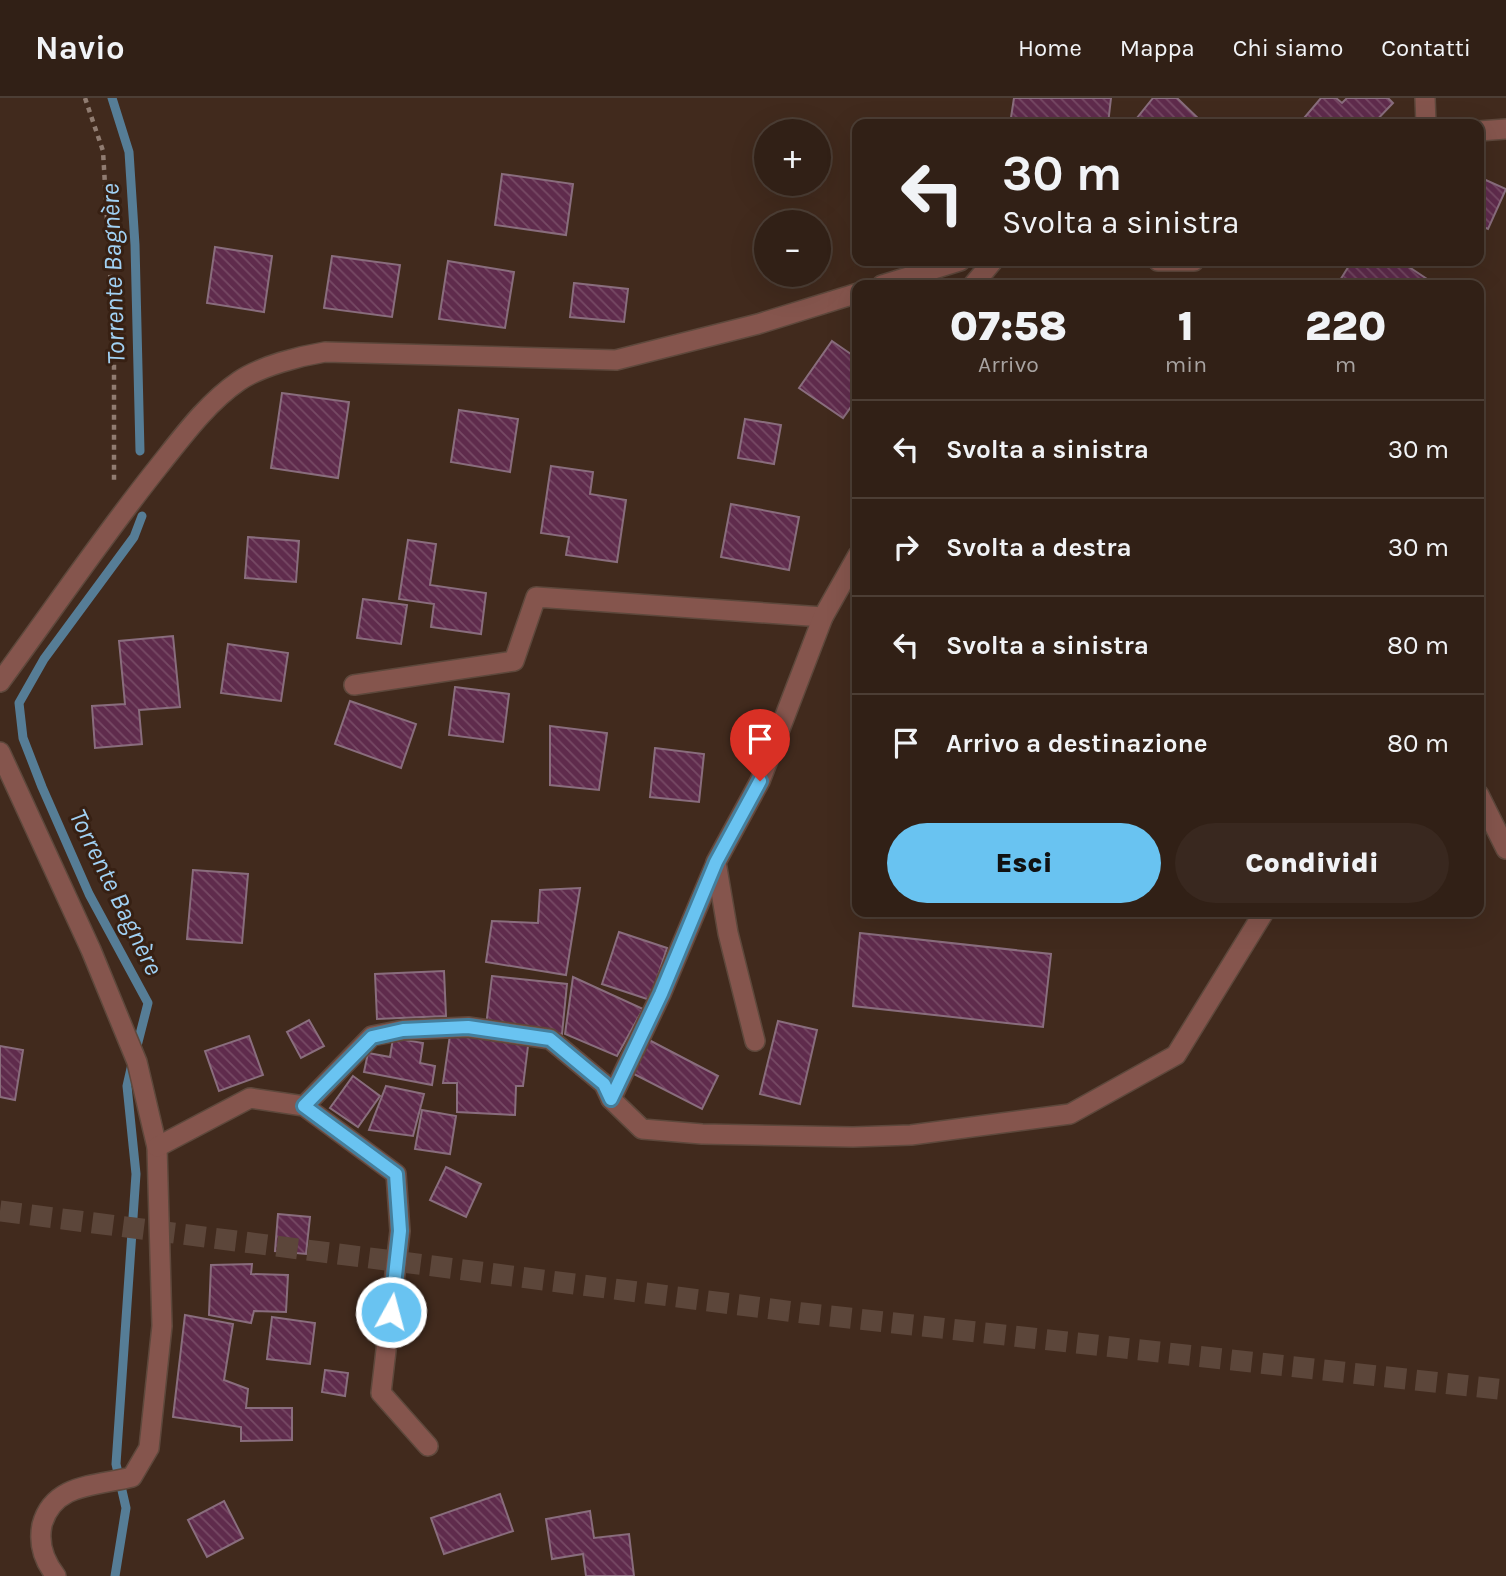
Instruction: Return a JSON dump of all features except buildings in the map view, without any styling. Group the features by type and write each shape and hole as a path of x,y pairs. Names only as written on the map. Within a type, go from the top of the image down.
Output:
{"street":[{"path":"1425,98 1426,119"},
{"path":"1484,131 1506,129"},
{"path":"898,280 944,266"},
{"path":"977,280 989,266"},
{"path":"0,682 68,590 114,521 202,413 241,380 297,356 325,352 616,360 758,324 852,295"},
{"path":"611,1099 661,994 716,862 760,781 823,617 852,566"},
{"path":"354,685 514,661 536,597 823,617"},
{"path":"0,752 91,950 137,1062 157,1147 162,1326 149,1448 132,1477 75,1489 58,1497 46,1511 41,1531 41,1548 47,1564 56,1576"},
{"path":"1484,805 1506,849"},
{"path":"716,862 728,933 755,1041"},
{"path":"304,1106 372,1037 403,1030 468,1027 550,1039 604,1084 611,1099 642,1129 702,1135 911,1135 1070,1114 1176,1055 1261,917"},
{"path":"157,1147 250,1098 304,1106 396,1174 400,1231 381,1393 428,1446"}],"path":[{"path":"85,98 103,151 114,339 114,521"}],"waterway":[{"name":"Torrente Bagnère","path":"112,98 129,152 135,245 140,451"},
{"name":"Torrente Bagnère","path":"136,1050 148,1003 89,894 42,787 23,738 19,703 44,659 134,537 142,516"},
{"name":"Torrente Bagnère","path":"115,1576 126,1508 116,1464 136,1174 127,1086 132,1064"}],"tunnel":[{"path":"0,1211 803,1313 1506,1390"}],"route":[{"path":"391,1312 400,1231 396,1174 304,1106 372,1037 403,1030 468,1027 550,1039 604,1084 611,1099 661,994 716,862 760,781"}]}
